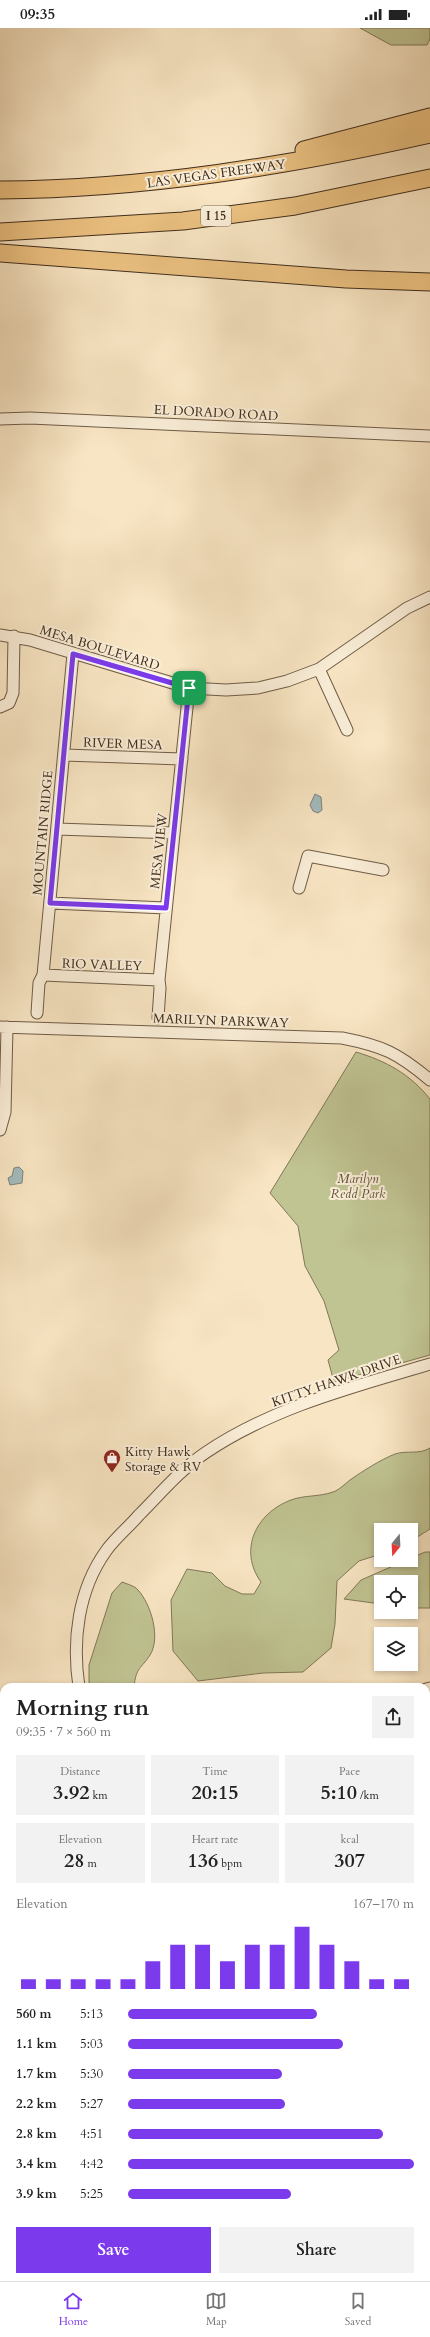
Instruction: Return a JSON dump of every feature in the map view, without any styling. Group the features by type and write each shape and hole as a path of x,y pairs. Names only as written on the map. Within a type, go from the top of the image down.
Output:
{"highway":[{"path":"205,176 430,117"},
{"name":"LAS VEGAS FREEWAY","path":"0,190 99,186 205,176 321,158 430,134"},
{"name":"I 15","path":"0,232 183,221 295,206 430,178"},
{"path":"0,253 346,279 430,282"}],"street":[{"name":"EL DORADO ROAD","path":"0,419 30,418 430,436"},
{"name":"MESA BOULEVARD","path":"0,635 14,636 189,688 226,690 258,688 287,681 319,669 407,608 430,597"},
{"path":"0,708 9,703 13,693 14,636"},
{"name":"MOUNTAIN RIDGE","path":"37,1013 40,983 43,975 73,654"},
{"path":"319,669 347,730"},
{"name":"MESA VIEW","path":"158,1018 160,988 159,980 189,688"},
{"name":"RIVER MESA","path":"64,755 182,759"},
{"path":"57,829 174,833"},
{"path":"299,888 308,856 383,870"},
{"path":"50,903 166,908"},
{"name":"RIO VALLEY","path":"43,975 159,980"},
{"path":"0,1130 5,1112 4,1027"},
{"name":"MARILYN PARKWAY","path":"4,1027 342,1038 377,1045 408,1062 430,1080"},
{"name":"KITTY HAWK DRIVE","path":"79,1683 76,1652 78,1619 90,1578 106,1550 174,1479 205,1453 272,1416 310,1401 430,1364"}],"green space":[{"path":"360,28 430,28 430,39 427,45 391,45"},
{"name":"Marilyn Redd Park","path":"356,1052 387,1064 397,1070 414,1082 430,1099 430,1355 334,1382 328,1360 339,1350 324,1301 305,1266 298,1226 270,1193"},
{"path":"430,1448 430,1529 418,1537 418,1523 374,1523 374,1556 359,1561 337,1581 335,1624 331,1648 303,1672 263,1673 198,1681 173,1651 171,1600 187,1569 212,1573 225,1586 242,1594 254,1594 261,1582 254,1570 251,1558 251,1545 254,1534 260,1523 268,1514 291,1500 301,1497 328,1494 335,1491 366,1469 395,1454 426,1450"},
{"path":"425,1552 430,1552 430,1608 418,1608 418,1575 374,1575 374,1603 344,1599 361,1580 391,1567 418,1567 418,1555"},
{"path":"122,1582 137,1589 143,1596 153,1621 155,1640 153,1648 150,1655 139,1669 135,1683 89,1683 89,1665 112,1593"}],"water":[{"path":"315,794 321,797 322,810 318,813 313,811 310,805"},
{"path":"19,1167 23,1171 22,1183 10,1185 8,1178 12,1176 14,1168"}],"place":[{"name":"Kitty Hawk Storage & RV","path":"112,1473"}],"route":[{"path":"73,654 189,688 166,908 50,903 73,654"}]}
